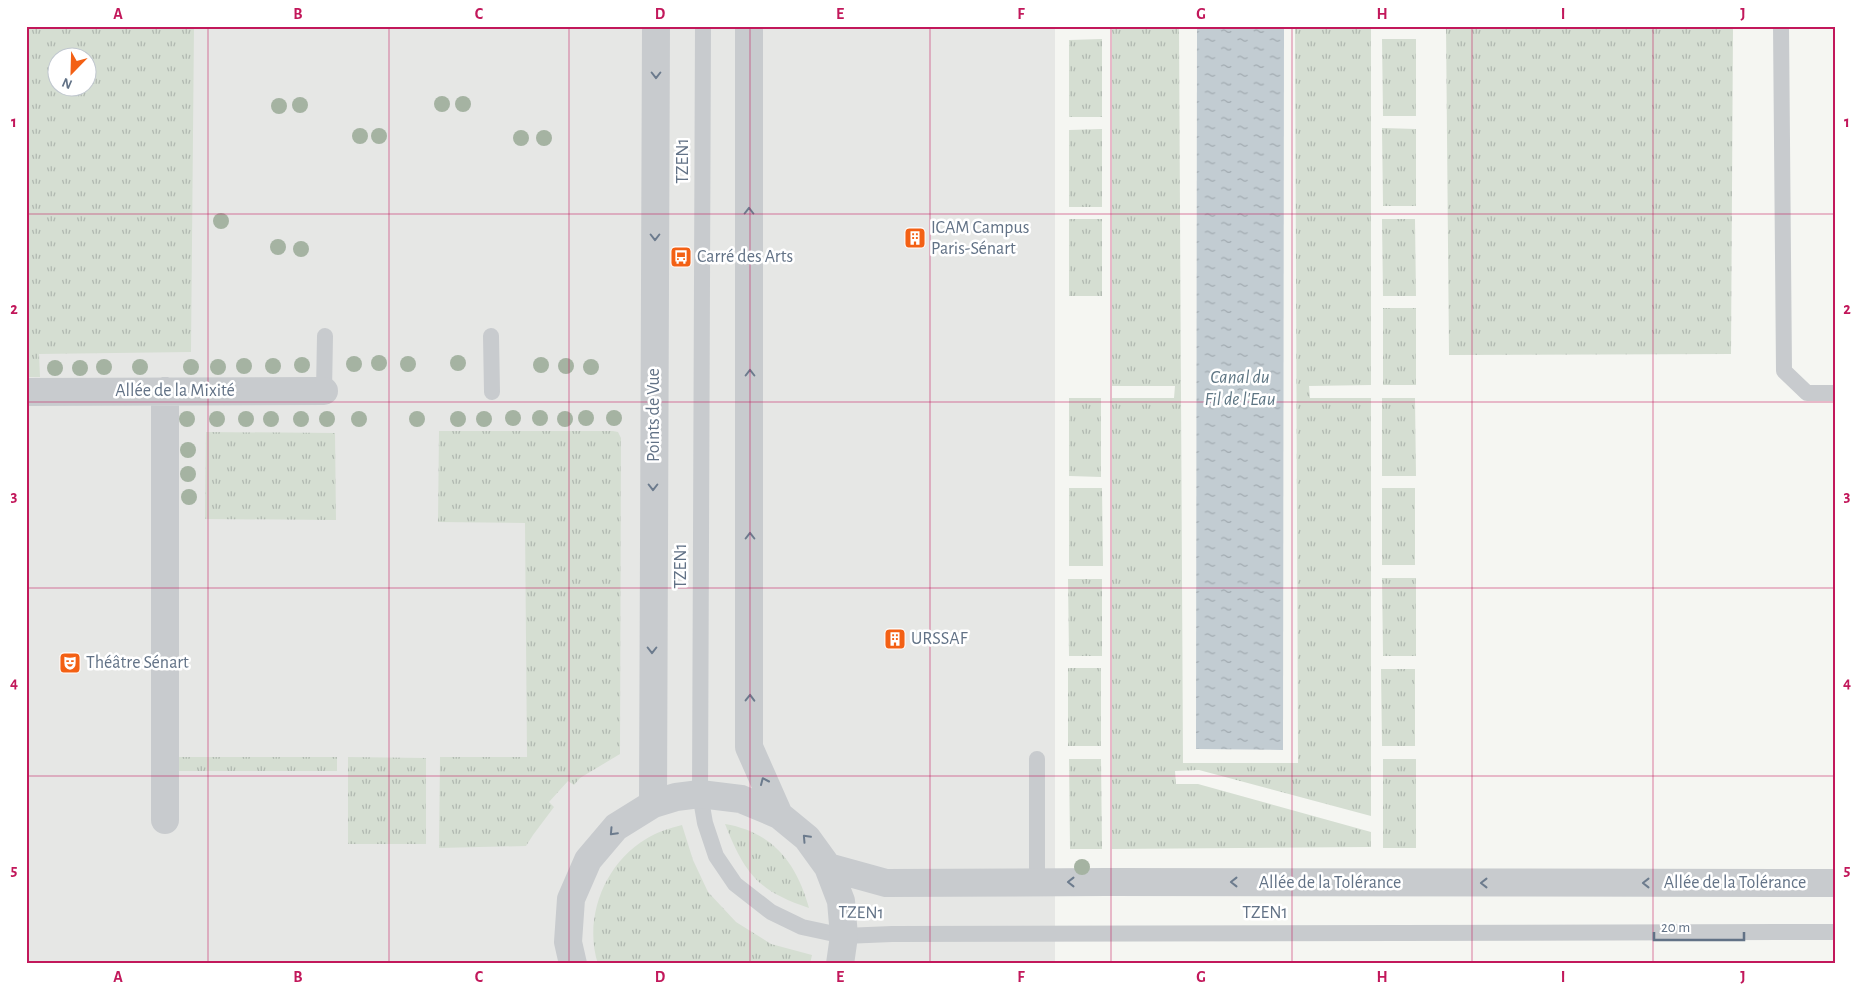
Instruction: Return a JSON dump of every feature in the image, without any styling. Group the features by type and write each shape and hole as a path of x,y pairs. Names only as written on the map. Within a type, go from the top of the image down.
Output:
{"street":[{"name":"Points de Vue","path":"653,804 656,26"},
{"path":"749,26 749,747 779,815"},
{"path":"165,391 165,820"},
{"name":"Allée de la Mixité","path":"26,392 324,391"},
{"path":"573,964 568,942 572,899 588,860 616,827 653,804 700,794 741,799 779,815 807,838 828,868 841,901 844,936 840,964"},
{"name":"Allée de la Tolérance","path":"828,868 886,884 1036,882 1835,883"}],"lane":[{"name":"TZEN1","path":"703,26 700,794 705,823 716,856 735,884 770,912 802,927 844,936 892,934 1835,932"},
{"path":"1781,26 1784,371 1807,393 1835,393"},
{"path":"324,391 325,336"},
{"path":"491,336 492,392"},
{"path":"1036,882 1037,759"}],"shaded area":[{"path":"26,26 1055,26 1055,964 26,964"}],"green space":[{"path":"26,26 194,26 191,352 39,354 40,377 26,377"},
{"path":"1112,26 1179,26 1183,763 1298,763 1295,26 1371,26 1371,385 1309,386 1310,398 1371,398 1371,816 1199,770 1175,771 1176,784 1198,784 1371,832 1371,847 1112,849 1112,398 1174,398 1175,386 1112,386"},
{"path":"1446,26 1733,26 1731,354 1449,355"},
{"path":"1102,39 1102,117 1069,117 1069,40"},
{"path":"1382,39 1416,39 1416,116 1383,116"},
{"path":"1382,128 1416,129 1416,206 1383,206"},
{"path":"1102,129 1102,207 1069,207 1069,130"},
{"path":"1069,219 1102,219 1102,296 1069,296"},
{"path":"1382,219 1415,219 1416,296 1383,296"},
{"path":"1383,308 1416,308 1416,385 1383,385"},
{"path":"1069,398 1101,398 1101,477 1069,476"},
{"path":"1382,398 1415,398 1416,476 1382,476"},
{"path":"439,431 613,431 618,432 621,438 620,754 580,778 574,785 568,781 549,802 554,807 526,846 439,848 440,757 527,757 525,523 438,522"},
{"path":"206,432 335,433 336,520 205,519"},
{"path":"1069,488 1102,488 1103,566 1069,566"},
{"path":"1382,488 1415,488 1415,565 1382,565"},
{"path":"1382,578 1416,578 1416,656 1383,656"},
{"path":"1068,579 1102,579 1102,656 1069,656"},
{"path":"1068,668 1101,668 1101,746 1068,746"},
{"path":"1381,669 1415,669 1415,746 1382,746"},
{"path":"178,757 337,757 337,771 178,771"},
{"path":"348,757 426,758 426,844 348,844"},
{"path":"1069,759 1101,759 1102,849 1070,849"},
{"path":"1383,759 1416,759 1416,848 1383,848"},
{"path":"725,824 757,834 770,842 780,852 798,877 809,908 777,895 755,878 739,856"},
{"path":"682,825 693,860 708,892 736,922 771,944 812,955 810,964 598,964 593,928 601,893 609,877 619,862 646,839 664,830"}],"water":[{"name":"Canal du Fil de l'Eau","path":"1197,26 1284,26 1283,750 1196,749"}],"place":[{"name":"ICAM Campus Paris-Sénart","path":"915,238"},
{"name":"Carré des Arts","path":"681,257"},
{"name":"URSSAF","path":"895,639"},
{"name":"Théâtre Sénart","path":"70,663"}]}
